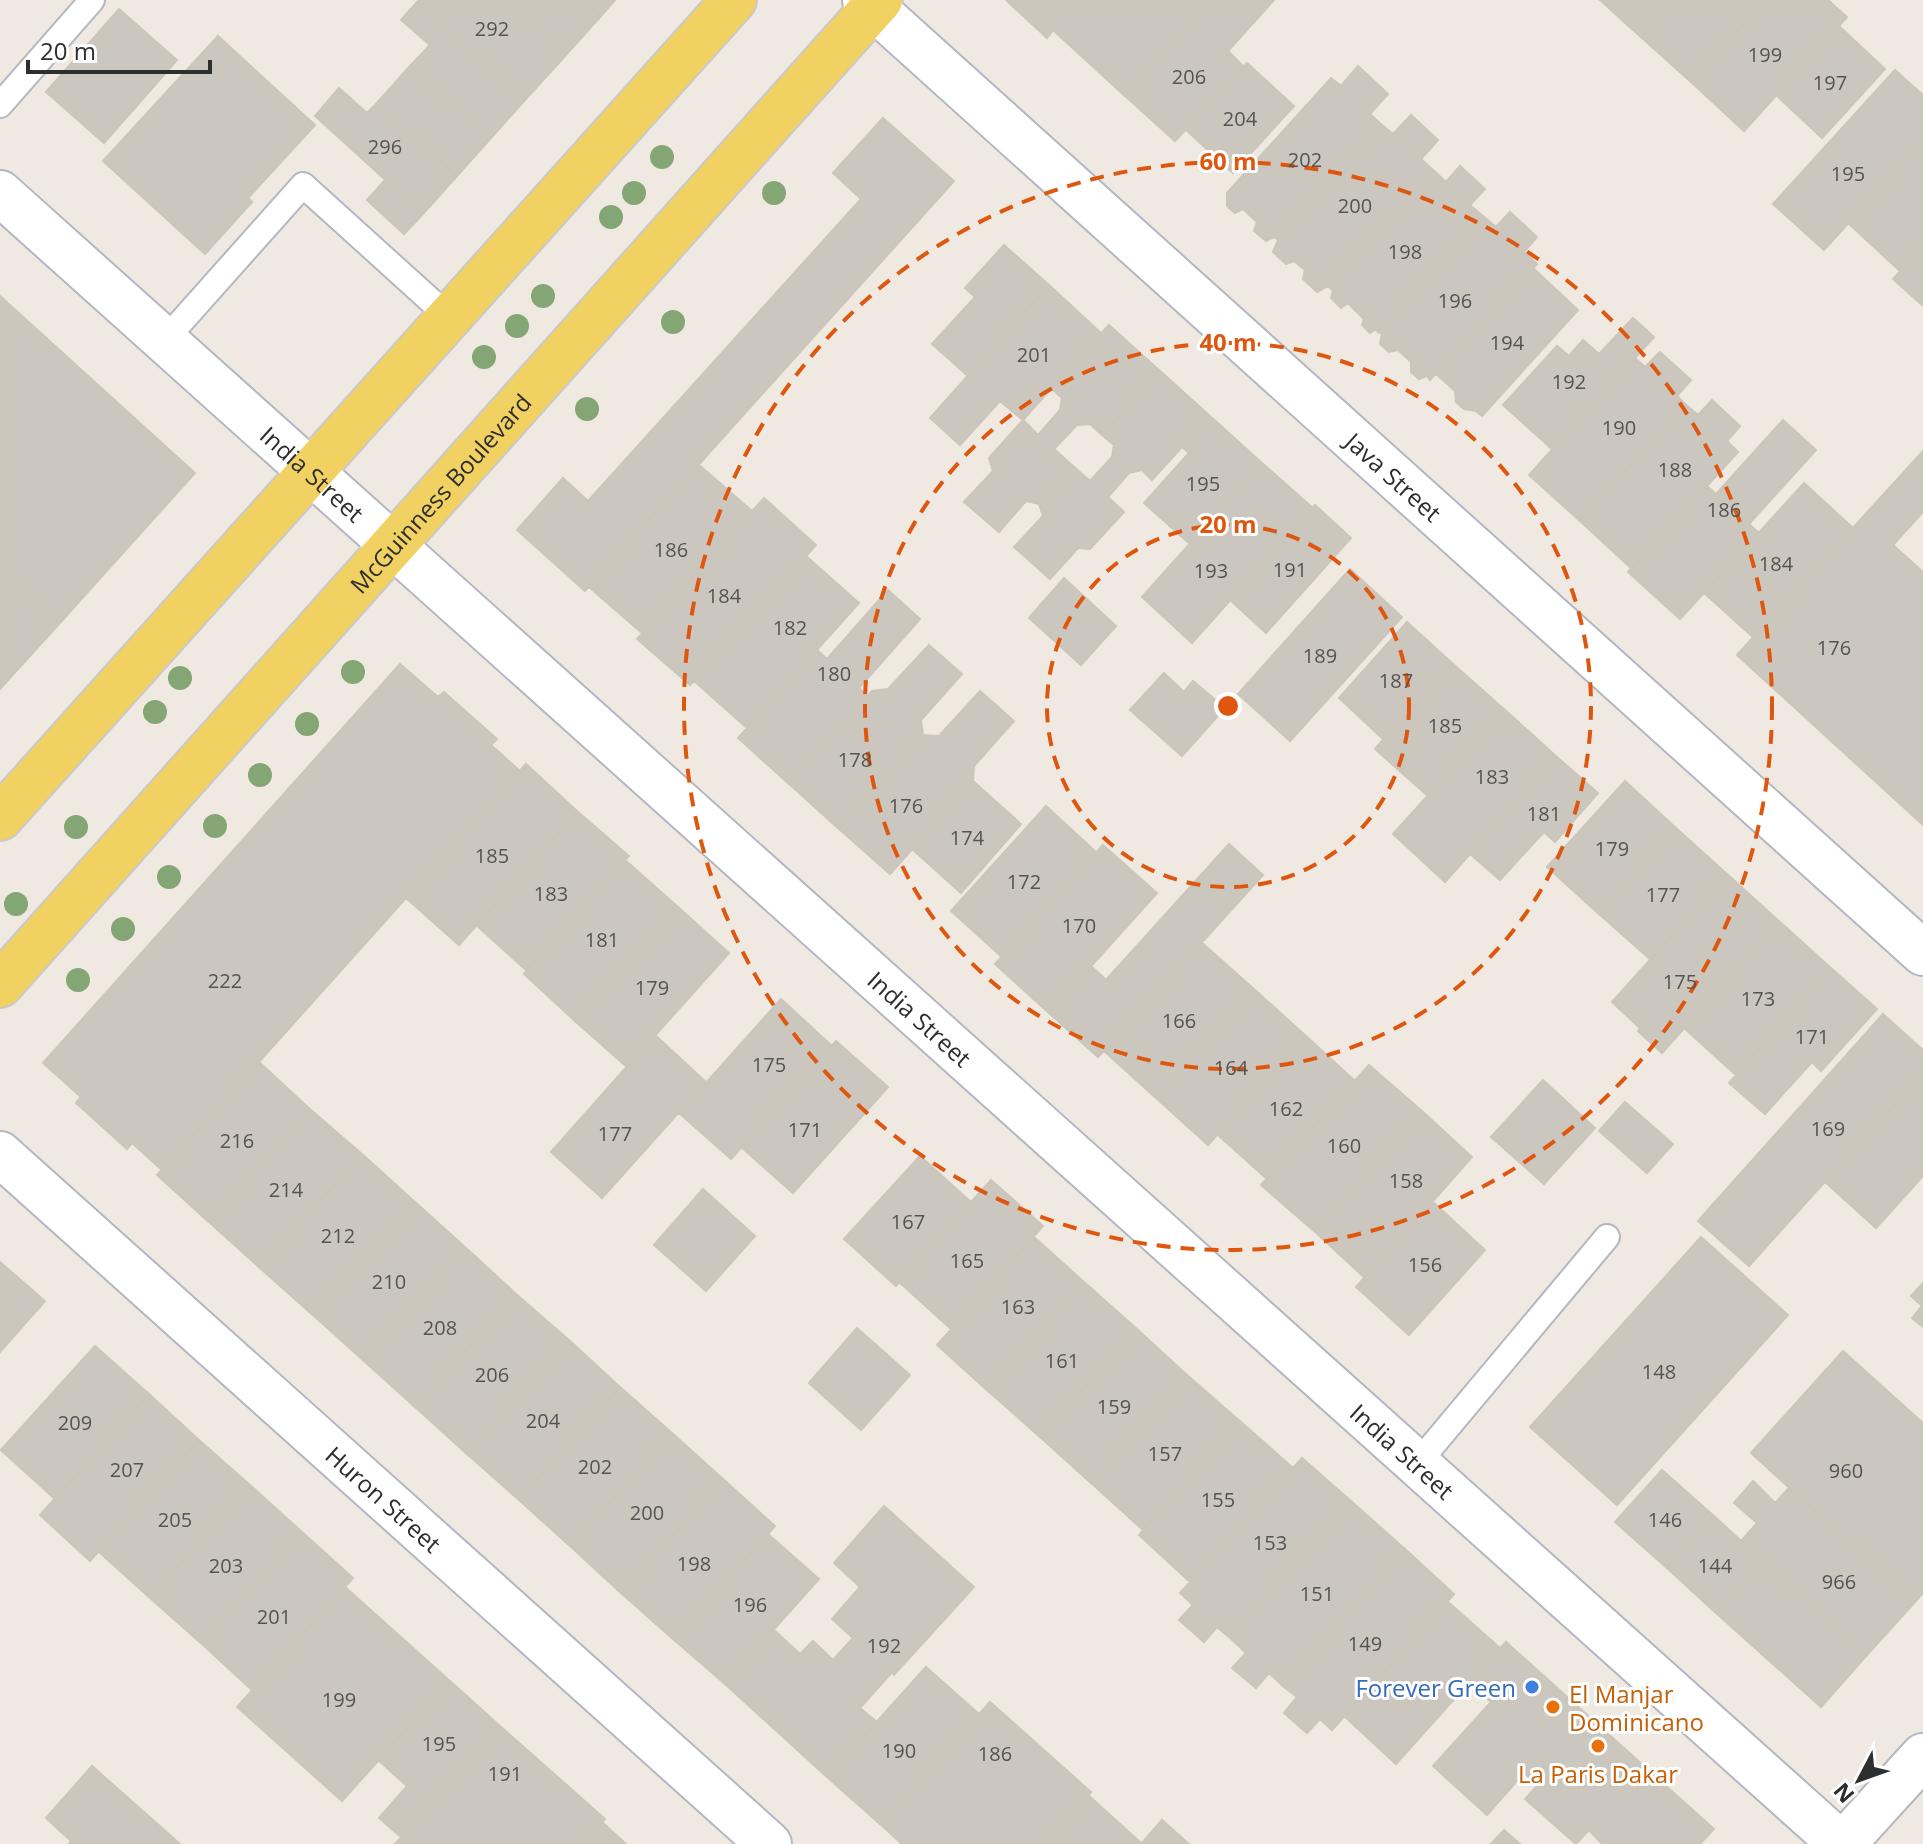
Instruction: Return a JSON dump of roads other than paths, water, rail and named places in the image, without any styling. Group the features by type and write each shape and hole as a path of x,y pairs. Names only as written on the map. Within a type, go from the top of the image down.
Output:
{"main road":[{"path":"0,818 734,0"},
{"name":"McGuinness Boulevard","path":"0,985 873,3"}],"street":[{"name":"Java Street","path":"873,3 1923,953"},
{"name":"India Street","path":"0,193 1842,1844"},
{"name":"Huron Street","path":"0,1154 769,1844"},
{"path":"1842,1844 1923,1756"}],"lane":[{"path":"0,105 92,0"},
{"path":"164,341 303,185 450,318"},
{"path":"1417,1464 1607,1237"}],"place":[{"name":"Forever Green","path":"1532,1687"},
{"name":"El Manjar Dominicano","path":"1553,1707"},
{"name":"La Paris Dakar","path":"1598,1746"}]}
